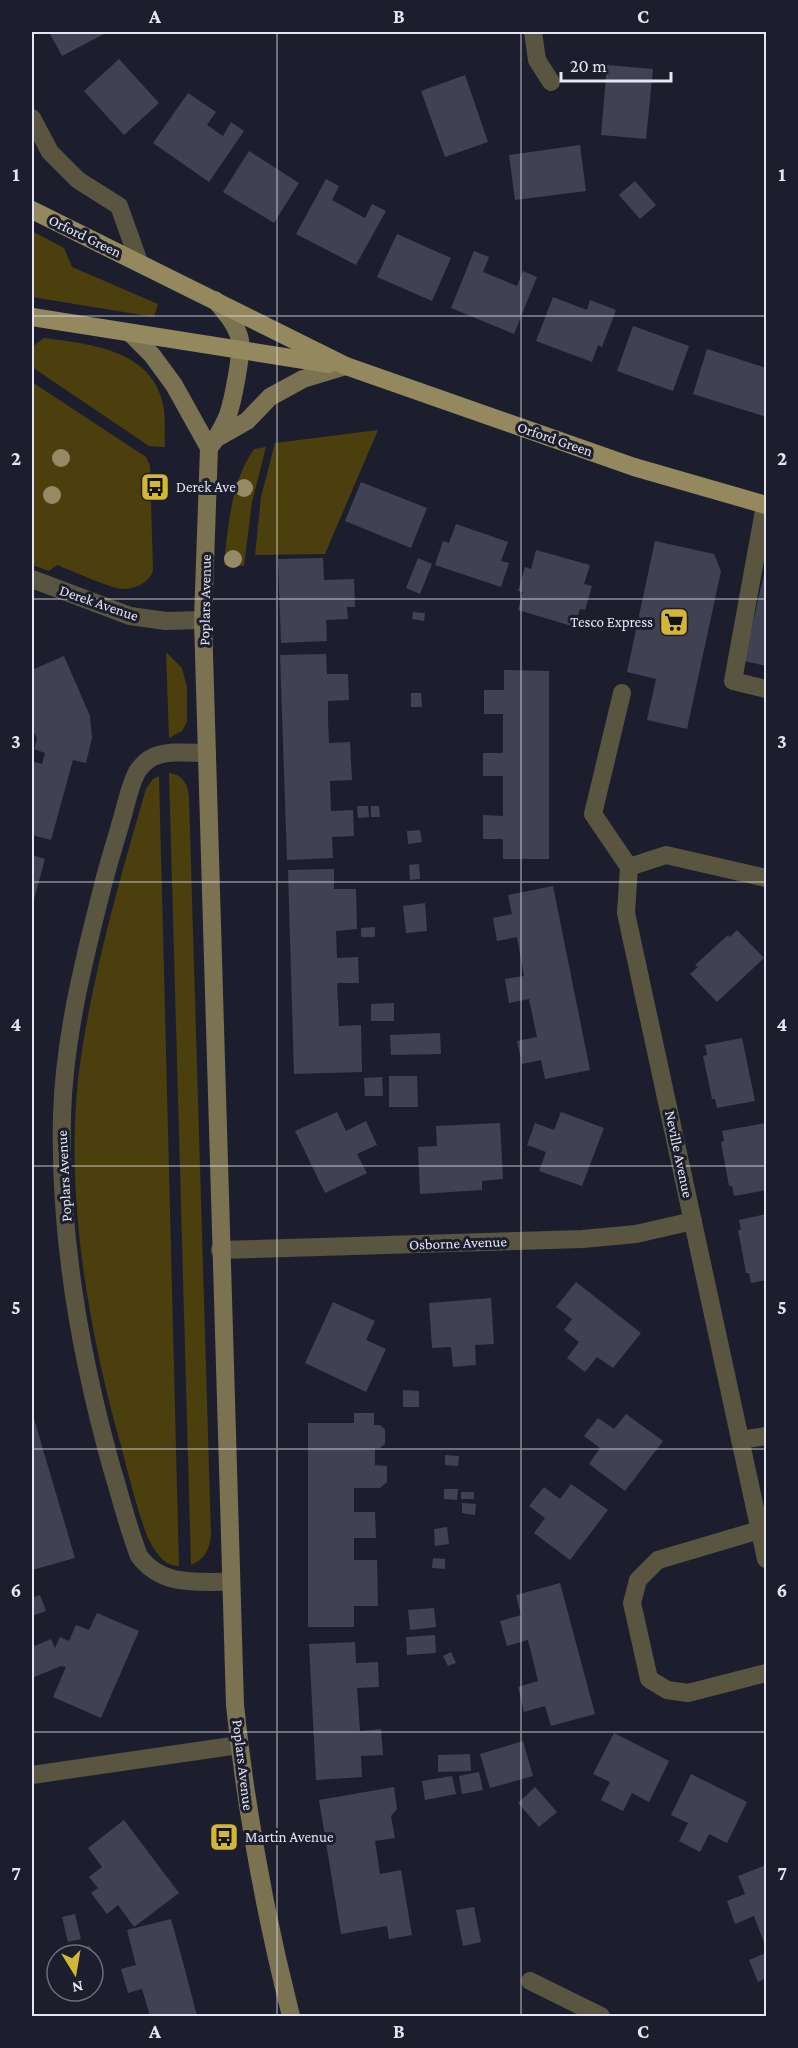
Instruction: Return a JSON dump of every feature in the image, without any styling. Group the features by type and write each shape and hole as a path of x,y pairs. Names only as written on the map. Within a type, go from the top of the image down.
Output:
{"main road":[{"name":"Orford Green","path":"32,210 346,366 634,467 766,505"},
{"name":"Orford Green","path":"32,317 346,366"}],"street":[{"path":"533,32 537,60 551,82"},
{"name":"Orford Green","path":"32,118 50,152 78,180 119,206 139,262"},
{"name":"Poplars Avenue","path":"215,300 231,320 239,338 240,351 228,414 213,443 203,620 235,1705 244,1791 273,1942 291,2016"},
{"path":"130,333 152,355 213,443 247,421 270,397 303,378 346,366"},
{"path":"766,505 733,681 766,688"},
{"name":"Derek Avenue","path":"32,579 130,616 166,621 203,620"},
{"path":"622,693 592,814 629,867 666,855 766,878"},
{"name":"Poplars Avenue","path":"207,753 164,754 153,757 145,762 132,783 104,879 79,986 65,1075 62,1164 74,1291 87,1372 101,1430 139,1556 147,1567 171,1579 231,1582"},
{"name":"Neville Avenue","path":"629,867 626,912 766,1559"},
{"name":"Osborne Avenue","path":"220,1250 583,1239 636,1233 693,1221"},
{"path":"740,1440 766,1436"},
{"path":"759,1530 658,1560 638,1580 632,1603 649,1679 667,1690 688,1694 766,1673"},
{"path":"32,1774 239,1745"},
{"path":"530,1981 601,2016"}],"shaded area":[{"path":"32,231 64,248 72,267 158,304 154,317 32,297"},
{"path":"44,338 98,347 132,361 146,371 156,386 163,404 165,447 149,446 32,367 32,347"},
{"path":"32,382 146,457 150,466 153,571 141,584 123,589 101,583 57,565 49,571 32,565"},
{"path":"378,430 325,554 255,555 261,497 275,443"},
{"path":"266,447 252,502 244,566 224,565 232,505 240,475 254,449"},
{"path":"166,652 182,668 187,687 187,722 182,731 169,738"},
{"path":"169,773 184,781 189,798 211,1536 206,1554 191,1565"},
{"path":"159,776 179,1566 163,1560 147,1536 111,1408 90,1313 77,1215 75,1166 75,1118 79,1071 91,1000 116,894 146,789 153,779"}],"building":[{"path":"49,32 103,32 104,34 62,56"},
{"path":"119,59 159,103 124,135 84,91"},
{"path":"607,65 653,69 646,139 601,135"},
{"path":"465,75 488,142 445,157 421,91"},
{"path":"188,93 216,112 207,125 223,136 231,122 244,131 209,182 153,143"},
{"path":"580,145 586,191 515,200 509,155"},
{"path":"249,151 299,183 274,223 223,192"},
{"path":"326,179 339,186 332,200 365,218 372,204 386,211 356,265 296,234"},
{"path":"635,181 656,205 640,219 619,195"},
{"path":"397,234 451,258 432,301 377,277"},
{"path":"474,251 489,257 483,272 517,286 523,271 537,277 514,334 451,308"},
{"path":"553,297 587,310 590,300 616,310 602,347 598,345 592,362 536,341"},
{"path":"633,326 689,346 673,391 617,371"},
{"path":"707,349 766,368 766,417 693,394"},
{"path":"361,482 427,508 411,548 345,521"},
{"path":"456,524 508,542 501,561 509,563 501,587 435,565 443,541 449,543"},
{"name":"Tesco Express","path":"655,541 714,554 721,571 687,729 647,720 656,679 627,672"},
{"path":"536,550 590,565 584,584 592,586 585,610 580,609 575,627 518,610 523,592 518,591 525,567 531,569"},
{"path":"323,558 324,580 354,579 355,607 347,607 348,619 326,620 327,641 281,643 278,559"},
{"path":"418,558 432,564 420,594 406,588"},
{"path":"764,574 766,575 766,666 744,661"},
{"path":"413,612 425,613 424,621 412,619"},
{"path":"326,654 327,674 348,674 349,700 328,701 328,722 329,743 350,742 352,780 330,781 331,811 353,810 354,836 332,837 333,858 287,860 280,655"},
{"path":"64,656 90,716 92,738 86,763 73,760 51,840 32,835 32,761 42,764 45,753 34,749 37,739 32,728 32,670"},
{"path":"504,670 549,671 549,859 503,859 503,839 483,839 483,815 503,816 503,776 483,776 483,753 503,753 503,714 484,714 484,690 504,690"},
{"path":"411,693 421,693 422,707 411,707"},
{"path":"357,806 368,806 369,817 358,818"},
{"path":"371,806 379,806 380,817 371,817"},
{"path":"420,830 422,842 408,844 407,831"},
{"path":"32,855 45,859 32,907"},
{"path":"419,864 420,879 410,880 409,865"},
{"path":"334,869 334,889 356,889 357,929 336,931 337,958 358,957 359,983 337,983 339,1026 361,1025 362,1072 294,1074 288,870"},
{"path":"553,886 590,1070 545,1079 541,1060 522,1064 517,1041 537,1037 529,999 509,1003 505,979 524,976 517,937 497,941 493,918 512,914 508,895"},
{"path":"425,903 427,931 406,933 403,906"},
{"path":"375,927 375,937 361,937 361,928"},
{"path":"737,930 764,958 717,1002 690,974 698,967 695,965 728,935 730,937"},
{"path":"394,1003 394,1021 371,1021 371,1004"},
{"path":"440,1033 441,1054 391,1055 390,1035"},
{"path":"742,1038 755,1101 717,1108 715,1099 712,1099 703,1056 707,1055 705,1045"},
{"path":"389,1076 417,1076 418,1107 389,1107"},
{"path":"382,1077 383,1096 365,1096 364,1078"},
{"path":"337,1112 346,1131 366,1121 377,1145 357,1154 367,1173 325,1193 295,1131"},
{"path":"561,1112 604,1128 582,1186 539,1171 546,1152 527,1145 535,1123 554,1130"},
{"path":"500,1123 503,1179 482,1181 482,1190 420,1194 418,1147 437,1146 436,1126"},
{"path":"766,1123 766,1190 734,1196 732,1186 729,1186 721,1142 724,1141 722,1131"},
{"path":"766,1214 766,1280 751,1283 749,1273 746,1273 738,1230 741,1230 739,1220"},
{"path":"576,1282 641,1333 613,1368 597,1357 585,1372 567,1358 579,1342 564,1330 572,1319 556,1307"},
{"path":"491,1298 494,1344 475,1345 476,1365 453,1367 451,1347 432,1348 429,1303"},
{"path":"333,1302 375,1321 366,1340 386,1349 366,1392 305,1363"},
{"path":"403,1390 419,1391 419,1407 403,1407"},
{"path":"32,1412 75,1558 32,1570"},
{"path":"354,1413 374,1413 374,1425 380,1425 385,1429 385,1444 380,1448 375,1448 375,1465 387,1466 387,1482 380,1488 354,1488 354,1512 375,1512 376,1538 354,1538 354,1560 377,1560 378,1606 354,1606 354,1627 308,1627 308,1423 354,1423"},
{"path":"626,1414 663,1441 625,1491 589,1464 600,1448 584,1436 598,1418 614,1429"},
{"path":"445,1455 459,1456 458,1466 445,1465"},
{"path":"571,1484 608,1510 570,1560 534,1533 545,1518 529,1506 544,1487 560,1499"},
{"path":"444,1489 458,1489 457,1500 444,1499"},
{"path":"461,1492 474,1492 474,1499 461,1499"},
{"path":"462,1503 476,1504 475,1515 462,1513"},
{"path":"447,1527 449,1544 435,1546 434,1529"},
{"path":"433,1558 445,1559 445,1569 432,1568"},
{"path":"560,1583 595,1714 551,1726 545,1706 524,1712 518,1687 538,1681 528,1640 507,1646 500,1621 521,1615 516,1595"},
{"path":"40,1595 46,1611 32,1616 32,1598"},
{"path":"434,1608 436,1627 410,1630 408,1610"},
{"path":"97,1613 139,1631 101,1718 53,1697 66,1667 61,1666 32,1678 32,1647 51,1639 55,1648 60,1637 69,1641 76,1625 89,1630"},
{"path":"435,1635 436,1653 407,1655 406,1637"},
{"path":"355,1642 356,1663 378,1662 379,1687 357,1688 360,1731 381,1729 383,1755 361,1756 362,1777 316,1780 309,1644"},
{"path":"451,1652 456,1663 448,1666 443,1656"},
{"path":"614,1733 669,1761 649,1802 632,1793 623,1811 601,1800 610,1782 593,1774"},
{"path":"523,1741 533,1776 490,1788 480,1754"},
{"path":"470,1754 471,1771 438,1772 438,1755"},
{"path":"479,1772 483,1790 462,1794 459,1776"},
{"path":"691,1774 747,1802 727,1843 709,1834 700,1852 679,1841 688,1823 671,1815"},
{"path":"452,1776 456,1794 425,1800 422,1781"},
{"path":"394,1787 397,1809 391,1816 395,1838 375,1841 380,1874 401,1870 412,1935 389,1939 387,1926 341,1934 319,1800"},
{"path":"535,1787 557,1812 539,1827 518,1803"},
{"path":"124,1820 179,1893 134,1927 118,1905 107,1914 91,1893 98,1888 89,1877 102,1867 88,1848"},
{"path":"766,1865 766,1948 754,1916 735,1924 727,1901 745,1894 738,1876"},
{"path":"474,1907 481,1942 463,1946 456,1910"},
{"path":"75,1914 81,1939 68,1942 62,1917"},
{"path":"171,1919 197,2016 150,2016 142,1989 128,1993 121,1969 136,1965 127,1930"},
{"path":"766,1953 766,1978 758,1982 749,1960"}],"place":[{"name":"Derek Ave","path":"155,487"},
{"name":"Tesco Express","path":"674,622"},
{"name":"Martin Avenue","path":"224,1837"}]}
